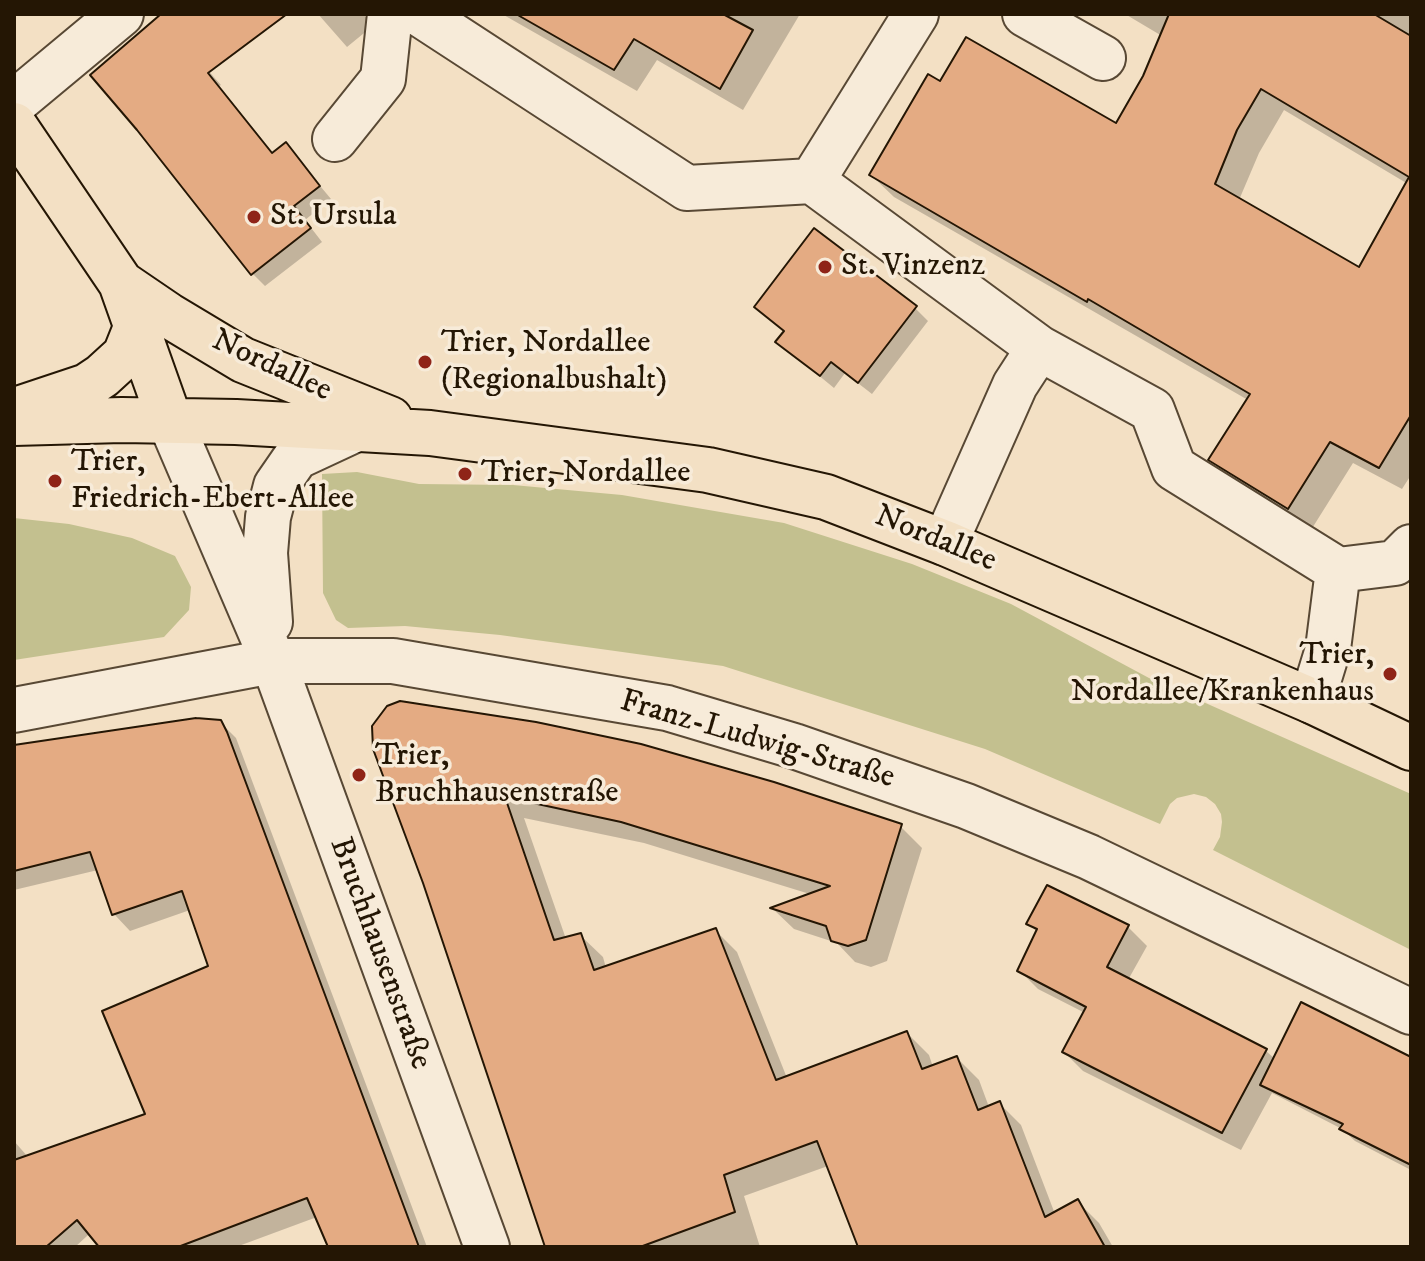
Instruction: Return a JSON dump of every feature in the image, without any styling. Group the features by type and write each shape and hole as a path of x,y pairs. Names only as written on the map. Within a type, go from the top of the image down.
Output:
{"main road":[{"path":"14,125 121,283 170,421"},
{"name":"Nordallee","path":"121,283 243,360 430,433"},
{"path":"14,410 87,386 102,376 125,355 137,325"},
{"name":"Nordallee","path":"14,423 236,422 430,433 708,470 826,497 945,543 1312,701 1411,748"}],"street":[{"path":"14,103 121,14"},
{"path":"335,139 383,79 390,14"},
{"path":"420,14 687,188 812,181 1039,348 1152,410 1174,468 1338,570 1395,563 1411,547"},
{"path":"812,181 916,14"},
{"path":"1025,14 1103,58"},
{"path":"945,543 1015,385 1039,348"},
{"name":"Bruchhausenstraße","path":"170,421 273,661 487,1247"},
{"name":"Bruchhausenstraße","path":"273,661 265,553 268,517 276,486 296,457 354,430"},
{"path":"1312,701 1328,649 1338,570"},
{"name":"Franz-Ludwig-Straße","path":"14,710 273,661 393,661 667,708 780,742 966,806 1089,857 1411,1012"}],"shaded area":[{"path":"357,472 419,484 513,485 622,495 784,523 912,564 1011,604 1149,678 1411,794 1411,950 1213,850 1220,837 1221,814 1206,797 1194,794 1177,798 1170,804 1160,824 985,749 723,666 500,635 405,626 348,628 336,620 323,593 322,474"},
{"path":"14,518 69,524 132,538 175,556 191,587 189,610 164,637 14,660"}],"building":[{"path":"161,14 287,14 208,73 272,153 286,142 320,186 294,206 311,228 251,275 90,75"},
{"path":"516,14 723,14 753,30 720,89 634,39 614,70"},
{"path":"1169,14 1374,14 1411,36 1411,415 1379,468 1330,442 1288,509 1208,460 1250,394 869,175 928,74 940,81 966,37 1116,123 1143,76","holes":["1261,89 1409,177 1359,267 1215,184 1237,130"]},
{"name":"St. Vinzenz","path":"814,228 917,306 858,383 831,362 820,376 775,342 784,331 754,307"},
{"path":"400,701 536,722 641,744 774,782 902,824 866,940 848,946 831,941 826,926 770,908 830,886 621,822 505,797 554,940 581,933 594,970 716,928 776,1080 907,1031 922,1069 957,1056 978,1110 1000,1101 1045,1217 1078,1199 1105,1247 858,1247 817,1141 724,1175 735,1212 640,1247 545,1247 423,883 373,749 372,726 387,706"},
{"path":"196,718 221,720 227,732 419,1247 328,1247 307,1198 178,1247 99,1247 77,1220 46,1247 14,1247 14,1160 145,1114 102,1011 208,966 182,891 112,915 90,852 14,871 14,745"},
{"path":"1047,885 1129,925 1107,967 1267,1049 1222,1133 1062,1052 1086,1007 1017,971 1037,929 1026,924"},
{"path":"1301,1002 1411,1057 1411,1165 1339,1129 1343,1124 1260,1085"}],"place":[{"name":"St. Ursula","path":"254,217"},
{"name":"St. Vinzenz","path":"825,267"},
{"name":"Trier, Nordallee (Regionalbushalt)","path":"425,362"},
{"name":"Trier, Nordallee","path":"465,474"},
{"name":"Trier, Friedrich-Ebert-Allee","path":"55,481"},
{"name":"Trier, Nordallee/Krankenhaus","path":"1390,674"},
{"name":"Trier, Bruchhausenstraße","path":"359,775"}]}
